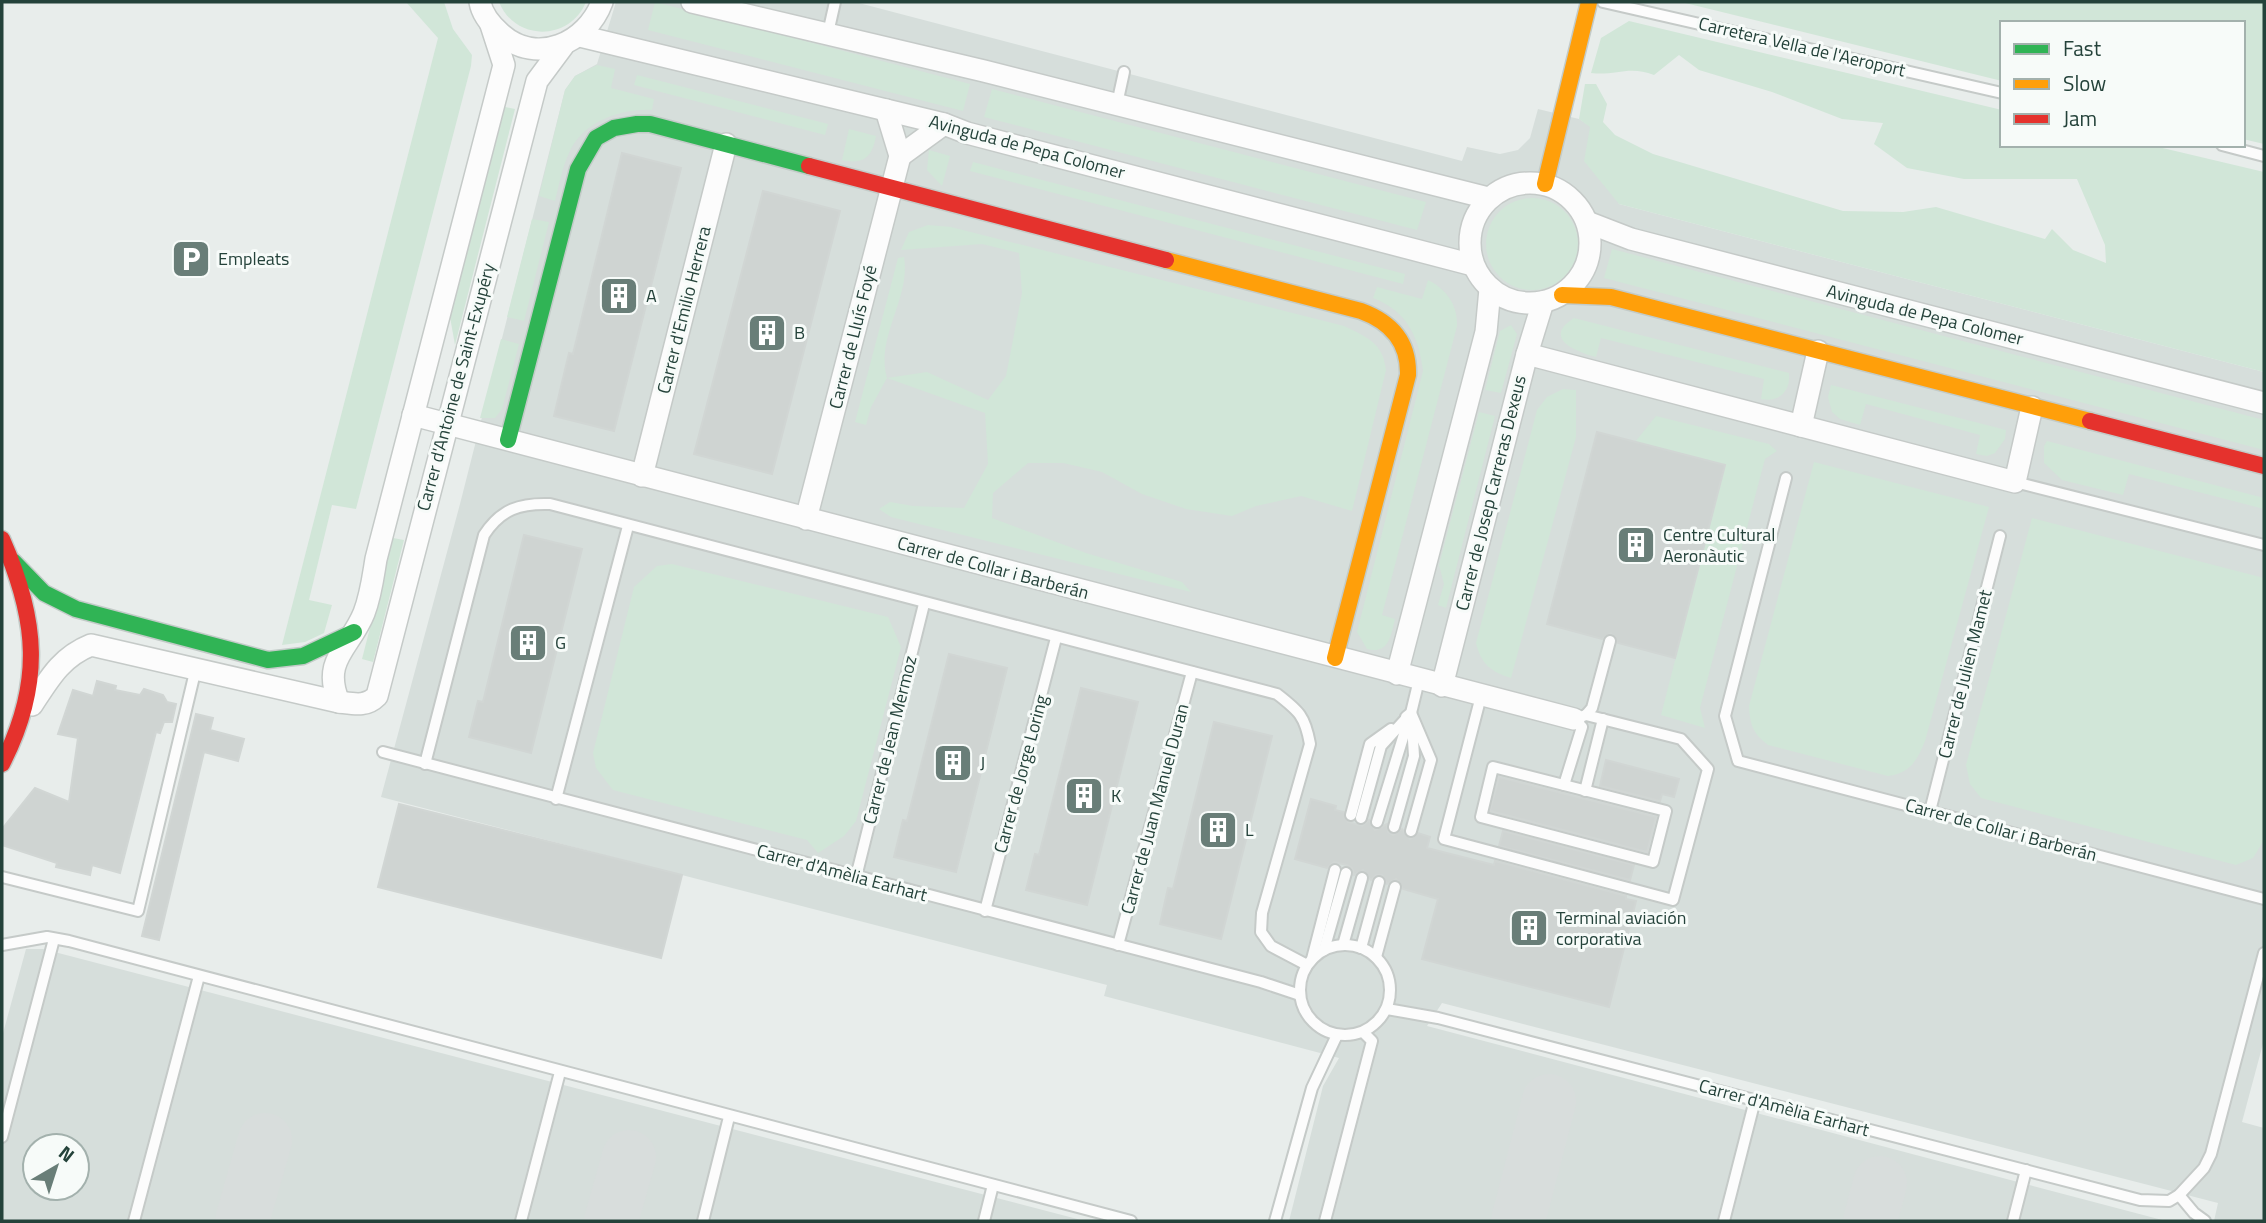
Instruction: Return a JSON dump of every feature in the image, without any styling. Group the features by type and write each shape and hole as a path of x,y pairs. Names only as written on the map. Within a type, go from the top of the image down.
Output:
{"street":[{"name":"Carrer d'Antoine de Saint-Exupéry","path":"340,702 333,687 334,665 354,632 372,588 376,559 504,65 480,2"},
{"name":"Carrer d'Antoine de Saint-Exupéry","path":"24,719 55,668 73,652 91,645 340,702 361,705 370,703 377,696 537,82 571,41 597,17 602,2"},
{"path":"692,2 1117,104 1488,198"},
{"path":"1545,184 1589,2"},
{"name":"Avinguda de Pepa Colomer","path":"491,25 508,40 524,47 545,49 571,41 886,110 1473,265"},
{"path":"886,110 900,156 944,124"},
{"path":"508,440 584,150 599,135 624,124 650,124 1360,311 1381,317 1394,330 1410,363 1335,658"},
{"name":"Carrer d'Emilio Herrera","path":"642,475 726,144"},
{"name":"Carrer de Lluís Foyé","path":"806,519 900,156"},
{"path":"1553,298 1576,284 1588,260 1591,242 1587,222 1570,197 1545,184 1523,183 1499,190 1488,198 1475,216 1469,236 1473,265 1490,289 1514,302 1611,297 2264,466"},
{"name":"Avinguda de Pepa Colomer","path":"1587,222 1631,239 2264,403"},
{"path":"1397,674 1486,331 1490,289"},
{"name":"Carrer de Josep Carreras Dexeus","path":"1442,686 1527,354 1553,298"},
{"path":"1801,426 1818,351"},
{"path":"1527,354 2015,482 2032,407"},
{"name":"Carrer de Collar i Barberán","path":"413,415 1442,686 1580,717"},
{"path":"2,539 29,606 34,639 34,669 24,719 2,764"},
{"path":"13,561 44,593 76,609 268,660 290,661 313,656 354,632"},
{"path":"196,668 203,643"}],"lane":[{"path":"828,33 835,2"},
{"name":"Carretera Vella de l'Aeroport","path":"1603,2 2000,93"},
{"path":"1117,104 1124,72"},
{"path":"2230,147 2264,156"},
{"name":"Carrer de Collar i Barberán","path":"1786,478 1725,716 1738,761 2264,900"},
{"path":"2015,482 2264,545"},
{"path":"425,764 480,544 489,527 507,510 527,503 550,505 1277,694 1296,708 1306,721 1310,744 1262,913 1261,932 1271,946 1309,963"},
{"path":"556,799 628,526"},
{"name":"Carrer de Julien Mamet","path":"1930,811 2000,536"},
{"name":"Carrer de Jean Mermoz","path":"856,877 925,604"},
{"name":"Carrer de Jorge Loring","path":"985,911 1056,638"},
{"path":"1580,717 1592,708 1610,641"},
{"path":"2,877 138,911 196,668"},
{"name":"Carrer de Juan Manuel Duran","path":"1118,945 1192,672"},
{"path":"1377,822 1419,680"},
{"path":"1481,696 1444,839 1673,900 1708,769 1681,739 1603,719 1580,717"},
{"path":"1356,816 1376,745 1411,713"},
{"path":"1394,827 1414,755 1411,713"},
{"path":"1411,713 1431,760 1411,831"},
{"path":"1564,785 1582,727 1580,717"},
{"path":"1585,791 1603,719"},
{"name":"Carrer d'Amèlia Earhart","path":"383,752 1300,995"},
{"path":"1493,767 1564,785 1666,811 1653,862 1480,817 1493,767"},
{"path":"1309,963 1324,950 1343,945 1361,948 1376,957 1386,971 1390,984 1387,1009 1375,1025 1363,1032 1337,1035 1316,1025 1303,1007 1300,995 1300,981 1341,872 1324,950"},
{"path":"1343,945 1362,878"},
{"path":"1361,948 1379,882"},
{"path":"1376,957 1395,887"},
{"path":"2,1137 54,939"},
{"path":"2,945 54,939 1131,1221"},
{"path":"2206,1221 2188,1208 2179,1195 2204,1168 2211,1154 2264,954"},
{"path":"134,1221 199,975"},
{"name":"Carrer d'Amèlia Earhart","path":"1387,1009 1438,1018 2140,1200 2169,1201 2179,1195"},
{"path":"1325,1221 1372,1041 1363,1032"},
{"path":"1275,1221 1312,1088 1337,1035"},
{"path":"521,1221 560,1072"},
{"path":"1724,1221 1755,1100"},
{"path":"703,1221 729,1117"},
{"path":"2012,1221 2026,1171"},
{"path":"984,1221 993,1185"}],"shaded area":[{"path":"616,2 855,2 1462,161 1467,147 1500,154 1518,150 1530,138 1538,109 1579,119 1590,126 1619,204 2264,372 2264,1040 2242,1122 2264,1128 2264,1221 2214,1221 2218,1203 1442,1003 1427,1026 2166,1221 1289,1221 1323,1086 1339,1058 1104,996 1107,985 381,797 460,504 565,90 575,76 597,64"},
{"path":"26,949 43,949 1085,1221 2,1221 2,1037"}],"green space":[{"path":"406,2 444,2 453,29 472,55 471,66 356,509 332,505 309,600 332,605 324,633 305,642 282,645 438,38"},
{"path":"499,2 586,2 568,24 543,32 529,30 517,24"},
{"path":"655,2 970,84 963,111 648,30"},
{"path":"1681,2 2264,2 2264,144 2245,139 2245,21 2000,21 2000,81"},
{"path":"1629,21 2000,110 2000,147 2158,147 2264,172 2264,372 1619,204 1584,161 1590,127 1579,119 1585,84 1596,84 1607,104 1603,122 1615,135 1653,154 1843,211 1903,212 1936,207 2045,239 2052,229 2073,250 2106,263 2105,245 2077,179 1964,179 1907,168 1874,144 1883,123 1842,119 1772,92 1699,70 1679,55 1654,75 1637,71 1591,73 1601,38"},
{"path":"597,65 615,69 611,88 654,99 652,110 616,115 593,125 575,142 569,153 555,201 539,196 565,90 575,76"},
{"path":"637,75 828,124 825,135 634,85"},
{"path":"992,89 1426,202 1417,230 984,117"},
{"path":"505,107 515,109 455,345 450,317"},
{"path":"849,129 876,136 866,158 856,161 842,160"},
{"path":"929,150 950,156 942,186 927,170"},
{"path":"973,162 1405,274 1403,284 970,171"},
{"path":"1532,198 1550,202 1564,212 1574,226 1578,244 1574,262 1564,276 1550,286 1532,290 1514,286 1500,276 1490,262 1486,244 1490,226 1500,212 1514,202"},
{"path":"532,219 549,222 524,321 507,317"},
{"path":"928,225 951,227 1344,326 1367,338 1377,347 1386,370 1352,511 1301,496 1256,506 1232,516 1186,509 1142,494 1102,472 1063,463 1028,463 993,493 992,518 1086,553 1182,582 1191,592 891,517 879,509 890,502 913,506 964,508 988,464 985,413 887,378 927,372 988,400 1006,376 1022,293 1019,253 982,244 901,250 909,232"},
{"path":"1612,249 2264,420 2264,450 1604,278"},
{"path":"904,257 903,287 886,348 887,378 871,407 866,425 855,422 898,258"},
{"path":"1428,280 1450,298 1457,326 1382,615 1395,619 1392,631 1388,642 1380,649 1367,649 1357,632 1423,371 1414,336 1403,318 1385,303 1373,298 1377,287 1422,299"},
{"path":"1574,318 1789,373 1788,385 1778,397 1761,399 1764,379 1601,338 1596,357 1589,355 1572,348 1562,338 1561,332"},
{"path":"1511,325 1517,334 1501,393 1485,390 1500,331"},
{"path":"501,339 519,344 502,409 495,418 480,418"},
{"path":"1831,385 2006,430 2005,439 1995,453 1987,456 1976,454 1980,435 1866,404 1860,425 1840,419 1832,412 1828,397"},
{"path":"1563,389 1576,390 1576,437 1511,678 1488,666 1476,643 1537,410 1547,397"},
{"path":"1479,412 1495,416 1446,608 1438,605 1444,584 1439,565"},
{"path":"1656,416 1769,444 1777,451 1765,459 1700,708 1705,728 1661,715 1725,466 1635,442"},
{"path":"2047,441 2264,498 2264,509 2129,474 2123,495 2062,480 2044,463 2044,446"},
{"path":"1814,462 1989,507 1925,741 1912,765 1902,772 1888,776 1768,745 1751,724 1749,706"},
{"path":"2032,518 2264,578 2264,840 2253,858 2236,865 1981,798 1970,784 1966,765"},
{"path":"393,538 404,540 373,662 362,659"},
{"path":"672,564 888,617 901,647 856,821 844,836 818,853 807,840 613,790 596,768 593,753 634,587 657,566"}],"building":[{"name":"A","path":"622,153 681,168 614,431 554,416 569,353 573,354"},
{"name":"B","path":"763,191 840,211 772,474 694,454"},
{"name":"Centre Cultural Aeronàutic","path":"1597,432 1725,465 1675,658 1618,643 1611,633 1602,639 1547,624"},
{"name":"G","path":"524,535 582,549 531,753 469,737 478,701 483,702"},
{"name":"J","path":"949,654 1007,668 956,872 894,857 903,820 907,821"},
{"path":"97,681 116,686 115,690 140,695 144,689 163,695 167,702 176,704 172,722 164,722 160,733 156,732 120,873 92,865 90,875 56,867 57,863 2,845 2,829 35,788 69,802 78,738 58,734 73,690 93,696"},
{"name":"K","path":"1081,688 1138,702 1087,905 1026,890 1035,854 1039,855"},
{"path":"196,714 213,718 210,730 244,739 238,761 204,752 159,940 142,936"},
{"name":"L","path":"1214,722 1272,736 1221,939 1160,924 1168,888 1173,889"},
{"path":"1606,760 1679,779 1674,797 1662,794 1660,801 1600,786"},
{"path":"1499,777 1656,817 1647,852 1490,811"},
{"name":"Terminal aviación corporativa","path":"1311,799 1336,806 1335,810 1344,812 1348,822 1362,826 1369,820 1375,830 1387,824 1388,832 1393,835 1402,829 1410,839 1418,833 1430,837 1427,848 1494,865 1495,861 1636,901 1609,1007 1422,959 1438,899 1403,889 1396,879 1387,884 1382,875 1376,875 1371,880 1363,870 1354,875 1352,868 1347,865 1334,862 1327,868 1295,859"},
{"path":"399,804 682,875 661,958 378,887"},
{"path":"1503,831 1634,865 1630,880 1499,846"}],"taxiway":[{"path":"1518,1221 1549,1101"},
{"path":"242,1221 265,1140"},
{"path":"611,1221 629,1157"},
{"path":"1870,1221 1880,1183"}],"traffic: fast":[{"path":"508,440 578,169 596,138 614,128 650,124 809,166"},
{"path":"13,561 44,593 76,609 268,660 303,656 354,632"}],"traffic: slow":[{"path":"1545,184 1589,2"},
{"path":"1166,260 1361,311 1389,327 1401,343 1408,375 1335,658"},
{"path":"1562,295 1611,297 2090,421"}],"traffic: jam":[{"path":"809,166 1166,260"},
{"path":"2090,421 2264,466"},
{"path":"2,539 23,597 31,652 30,679 24,706 2,764"}],"place":[{"name":"Empleats","path":"191,259"},
{"name":"A","path":"619,296"},
{"name":"B","path":"767,333"},
{"name":"Centre Cultural Aeronàutic","path":"1636,545"},
{"name":"G","path":"528,643"},
{"name":"J","path":"953,763"},
{"name":"K","path":"1084,796"},
{"name":"L","path":"1218,830"},
{"name":"Terminal aviación corporativa","path":"1529,928"}]}
